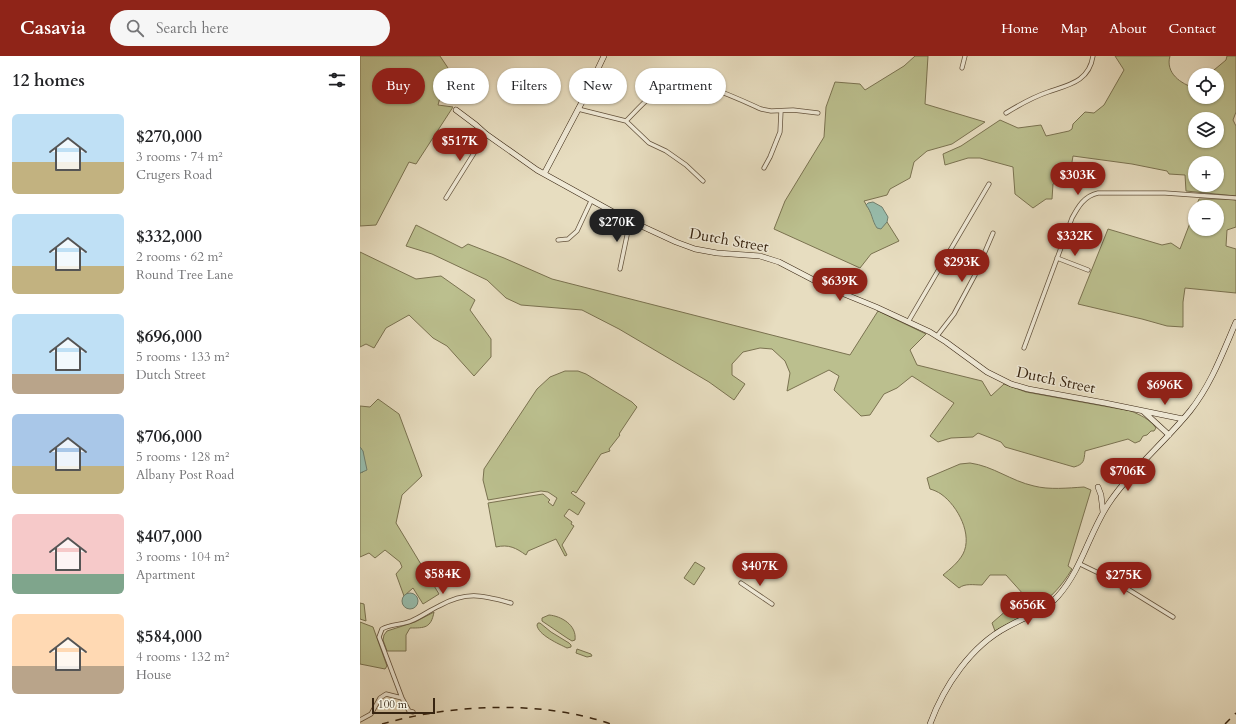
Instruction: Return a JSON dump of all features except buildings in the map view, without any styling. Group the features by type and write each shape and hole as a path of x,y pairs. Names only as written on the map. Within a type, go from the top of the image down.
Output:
{"street":[{"path":"544,174 604,56"},
{"path":"962,68 965,56"},
{"path":"1006,113 1048,92 1073,84 1088,71 1093,56"},
{"path":"626,121 665,85 673,81 681,80 694,83 761,109 771,111 793,110 818,113"},
{"path":"578,109 626,121 649,144 666,151 686,165 703,181"},
{"name":"Dutch Street","path":"456,110 486,134 544,174 591,201 676,242 695,249 717,253 755,255 771,259 788,266 827,287 937,336 988,372 1011,384 1028,390 1105,403 1183,419"},
{"path":"764,168 780,132 781,111"},
{"path":"446,198 486,134"},
{"path":"908,322 989,184"},
{"path":"1024,348 1075,212 1078,206 1092,194 1164,193 1236,198"},
{"path":"558,240 568,239 577,231 591,201"},
{"path":"620,269 630,221"},
{"path":"937,336 954,314 972,281 993,233"},
{"path":"1057,258 1088,270"},
{"path":"930,724 940,699 955,675 975,652 1006,627 1034,614 1054,600 1064,588 1080,564 1096,525 1128,477 1170,435 1199,399 1236,322"},
{"path":"1144,412 1170,435"},
{"path":"1098,486 1102,495 1103,513"},
{"path":"1080,564 1113,580 1173,617"},
{"path":"741,583 772,604"},
{"path":"413,712 409,711 402,698 379,637 379,633 382,629 386,626 396,625 412,620 439,605 460,596 485,596 511,602"},
{"path":"360,720 371,714 378,701 383,696 389,695 402,698"}],"shaded area":[{"path":"360,56 440,56 448,68 433,68 433,104 453,107 416,164 409,162 376,225 360,226"},
{"path":"915,56 928,56 925,104 985,122 952,144 927,151 914,162 910,178 890,189 887,195 864,201 873,216 875,224 881,228 887,222 899,241 871,254 860,268 774,229 785,201 824,137 826,107 835,82 860,84 865,90 904,66"},
{"path":"1115,56 1170,56 1169,62 1172,73 1180,81 1188,85 1188,104 1224,104 1224,68 1216,68 1226,60 1227,56 1236,56 1236,112 1233,120 1236,126 1236,196 1196,192 1224,192 1224,156 1188,156 1188,191 1186,191 1185,175 1169,174 1167,171 1132,164 1073,156 1070,174 1062,177 1053,184 1052,199 1046,199 1033,208 1015,194 1013,167 980,158 968,158 945,165 943,154 961,146 1000,120 1018,128 1041,125 1046,136 1069,131 1072,129 1073,124 1085,112 1094,113 1104,105 1124,70"},
{"path":"1230,199 1236,200 1236,227 1227,230 1226,246 1236,249 1236,293 1185,288 1183,302 1183,327 1167,326 1078,304 1108,229 1162,245 1171,243 1180,249 1188,228 1188,236 1224,236 1224,200 1199,200"},
{"path":"873,202 882,207 888,217 887,222 881,229 877,228 866,205"},
{"path":"416,225 462,248 468,244 552,279 850,355 878,311 926,334 910,350 917,365 982,381 991,396 1004,384 1026,392 1131,411 1148,420 1156,428 1154,431 1151,431 1147,435 1143,436 1140,441 1135,443 1128,439 1085,451 1083,462 1074,467 1005,447 1001,442 978,433 973,437 951,438 938,442 930,436 954,403 912,376 897,388 884,394 870,415 861,416 834,390 839,376 829,370 787,391 790,373 785,361 772,349 760,348 743,352 732,364 732,375 745,384 734,400 709,382 619,329 582,310 521,305 506,298 487,280 432,254 406,246"},
{"path":"360,252 416,279 441,276 475,300 470,310 491,339 491,357 474,376 447,346 433,338 409,315 386,328 374,348 366,344 360,347"},
{"path":"565,371 578,371 586,374 632,402 637,407 619,434 620,435 609,449 610,451 601,454 576,493 573,491 571,493 585,503 578,515 569,509 564,516 572,522 571,524 574,526 562,545 567,555 565,556 556,539 528,551 526,555 512,547 496,547 488,503 543,494 550,500 548,502 553,506 557,498 548,492 541,491 488,500 483,480 484,469 537,389 550,377"},
{"path":"378,399 399,414 422,476 402,495 396,523 439,594 423,604 413,588 404,596 396,574 402,567 400,562 385,550 375,558 369,553 360,557 360,473 363,472 363,452 360,447 360,406 370,407"},
{"path":"360,447 363,451 367,470 360,473"},
{"path":"970,463 986,467 1018,481 1034,486 1052,488 1084,487 1091,490 1068,566 1072,569 1064,581 1056,591 1038,606 995,631 992,623 1024,595 1006,575 990,575 982,585 967,585 959,588 943,575 963,554 966,546 965,530 958,513 953,506 941,494 930,489 927,478 960,464"},
{"path":"695,562 705,568 694,585 684,578"},
{"path":"410,593 417,598 418,601 413,608 410,609 403,604 402,601 407,594"},
{"path":"360,603 364,604 366,621 360,619"},
{"path":"434,612 431,621 426,626 420,628 410,628 406,635 406,651 387,651 383,640 387,631 415,622"},
{"path":"549,615 558,617 567,622 573,630 575,640 572,641 542,621 542,618"},
{"path":"360,622 373,627 387,666 385,669 360,664"},
{"path":"538,623 569,643 571,647 567,648 545,636 538,629"},
{"path":"577,649 591,654 592,656 587,657 576,653"}],"railway":[{"path":"382,724 438,712 497,708 527,708 556,711 584,716 611,724"},
{"path":"1225,724 1236,713"}]}
